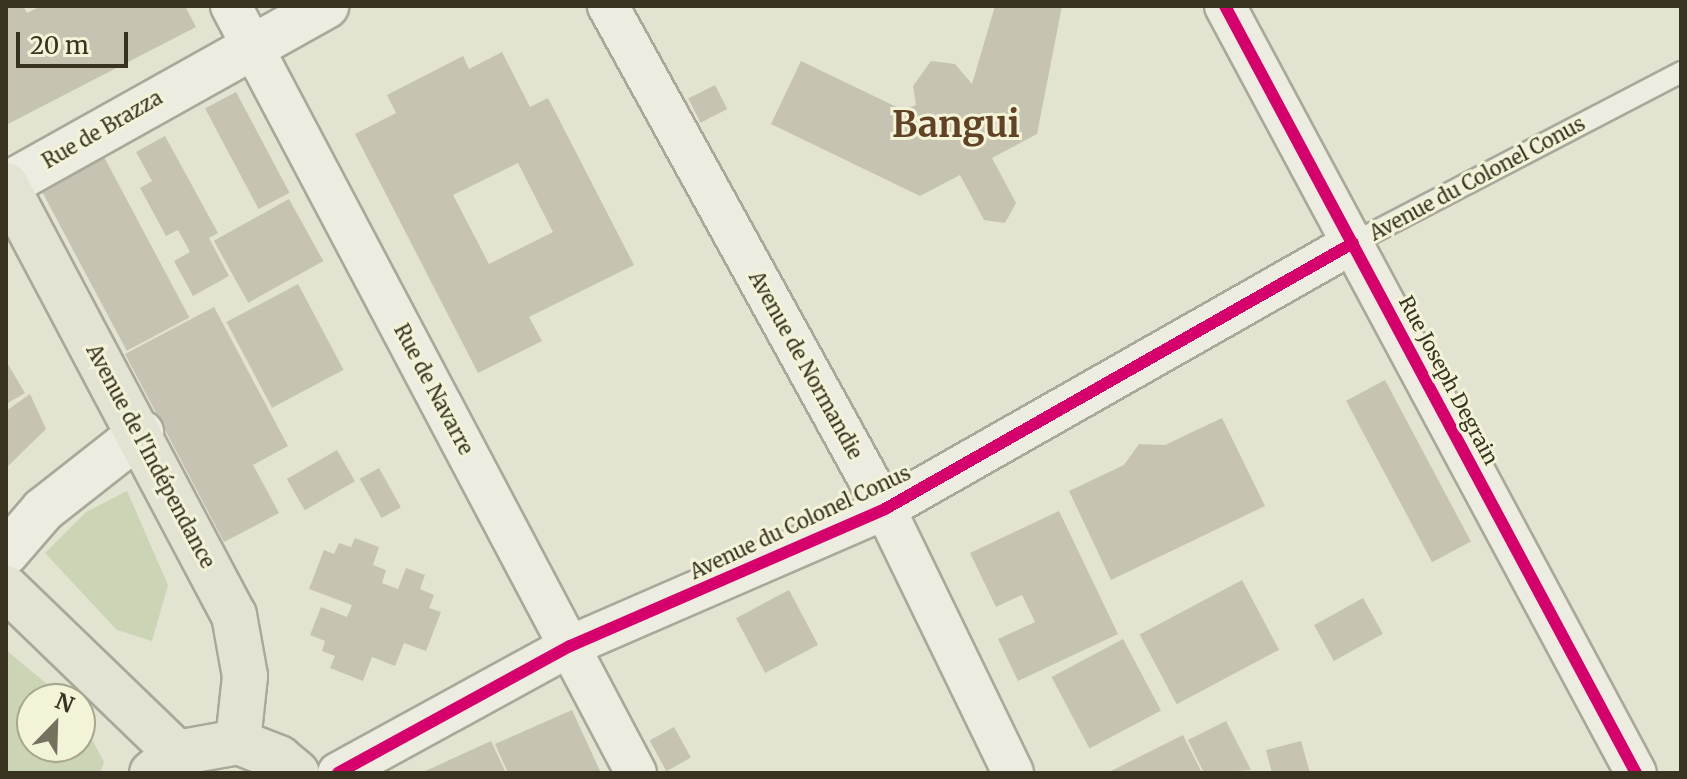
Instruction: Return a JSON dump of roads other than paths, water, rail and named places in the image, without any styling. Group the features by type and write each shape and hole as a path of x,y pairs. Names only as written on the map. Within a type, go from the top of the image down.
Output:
{"main road":[{"name":"Avenue de l'Indépendance","path":"6,185 141,433 234,615 245,676 238,742"},
{"path":"6,588 164,763 238,742 279,758 297,773"}],"street":[{"name":"Rue de Brazza","path":"6,185 241,25 326,6"},
{"name":"Avenue de Normandie","path":"608,6 885,509 1013,773"},
{"name":"Rue Joseph Degrain","path":"1225,6 1636,773"},
{"name":"Rue de Navarre","path":"241,25 636,773"},
{"name":"Avenue du Colonel Conus","path":"338,773 570,646 885,509 1353,243"},
{"path":"6,553 43,510 141,433"}],"lane":[{"name":"Avenue du Colonel Conus","path":"1353,243 1681,72"}],"district":[{"name":"Bangui","path":"956,125"}]}
